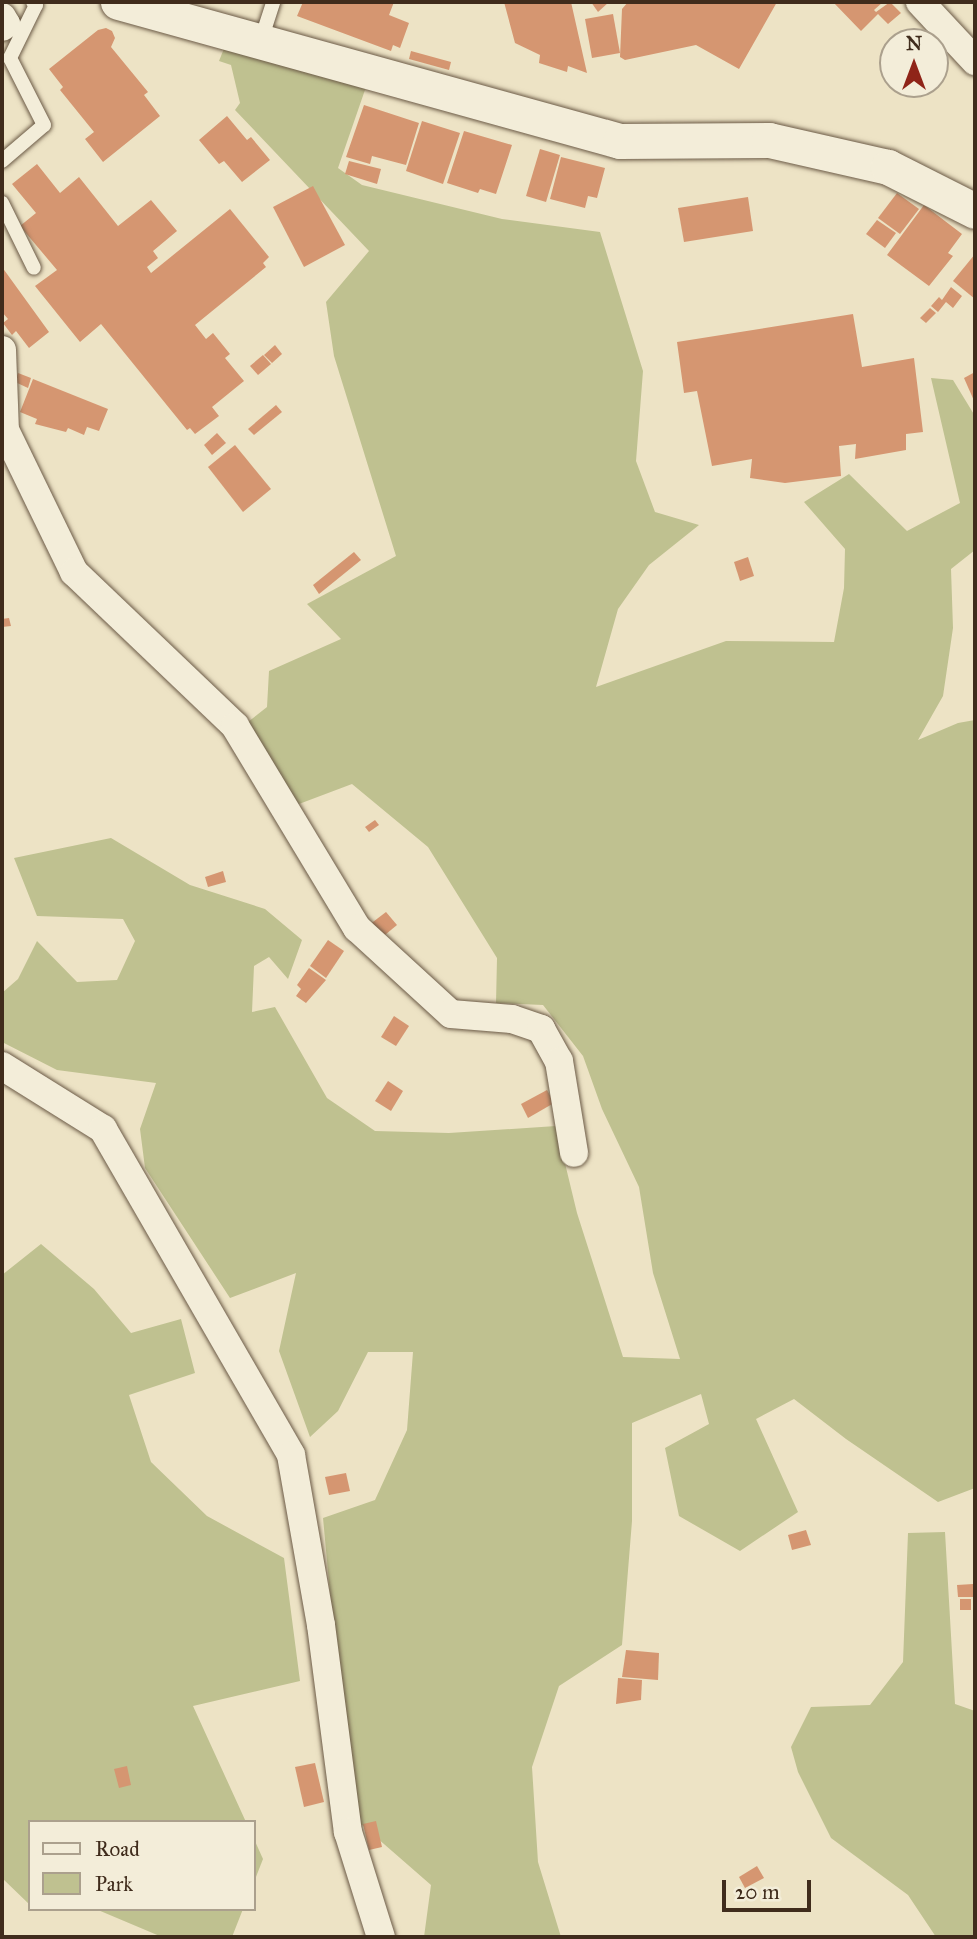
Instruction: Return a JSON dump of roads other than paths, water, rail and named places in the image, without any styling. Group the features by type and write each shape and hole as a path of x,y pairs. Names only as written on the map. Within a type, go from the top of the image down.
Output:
{"street":[{"path":"118,2 620,141 769,141 888,167 975,211"},
{"path":"920,2 975,61"},
{"path":"2,17 6,24 2,27"},
{"path":"2,350 5,430 74,572 235,726 357,928 451,1014 512,1019 541,1029 559,1061 574,1153"},
{"path":"2,1066 103,1129 291,1455 321,1625 348,1832 381,1937"}],"lane":[{"path":"2,161 44,125 10,58 36,5 33,2"},
{"path":"261,42 273,2"},
{"path":"2,202 34,268"}]}
